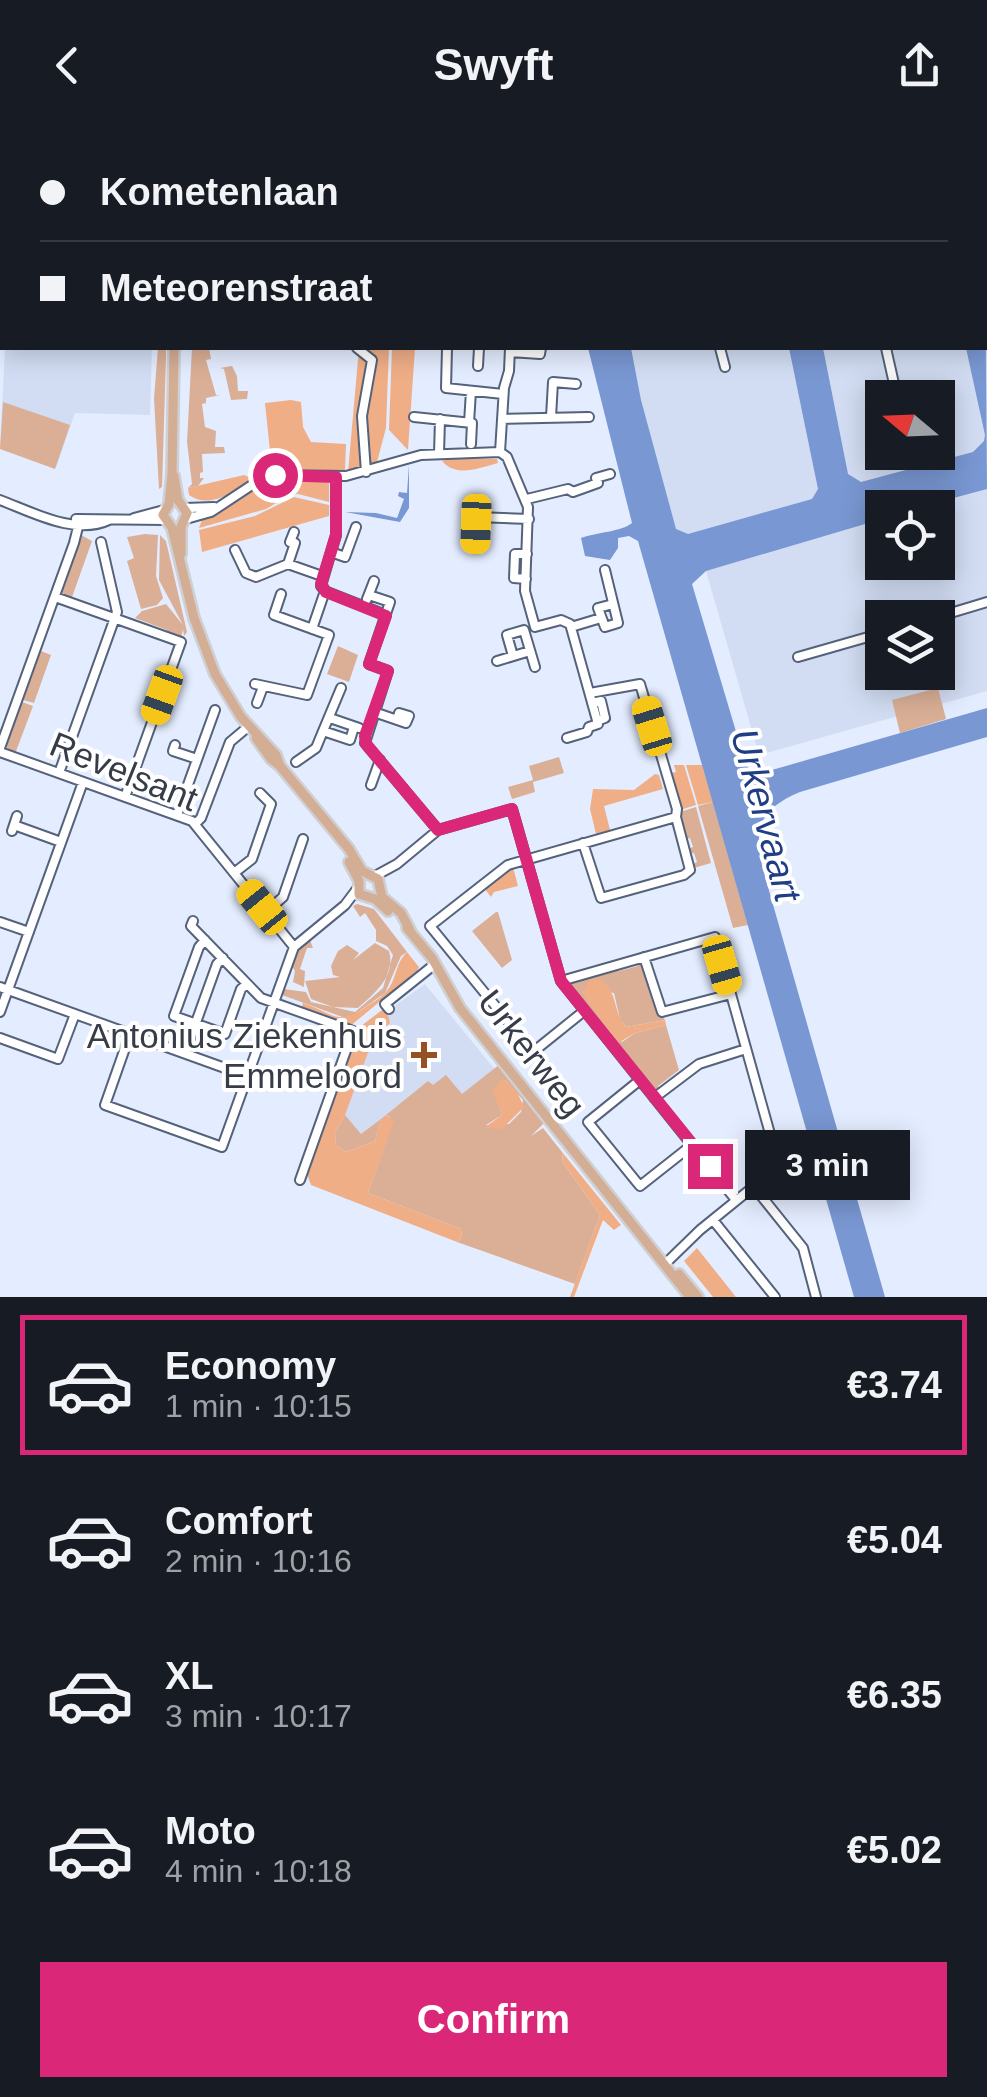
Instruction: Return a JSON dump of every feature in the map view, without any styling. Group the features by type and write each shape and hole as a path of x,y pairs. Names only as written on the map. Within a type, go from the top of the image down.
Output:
{"main road":[{"name":"Urkerweg","path":"176,351 172,474 180,556 190,604 219,682 265,752 340,840 369,886 401,913 460,1008 618,1205 698,1297"},
{"name":"Urkerweg","path":"667,1263 690,1297"}],"street":[{"path":"360,350 372,362 362,416 366,472"},
{"path":"447,350 446,388 503,394"},
{"path":"478,366 479,350"},
{"path":"500,452 510,350 540,354 541,350"},
{"path":"721,350 725,367"},
{"path":"886,350 893,380"},
{"path":"551,417 549,384 576,384"},
{"path":"470,391 471,444"},
{"path":"414,416 469,422"},
{"path":"502,419 589,417"},
{"path":"439,454 440,419"},
{"path":"0,500 56,520 80,523 211,512 275,475 336,477 366,472 401,458 500,452 507,457 527,498 526,594 534,626"},
{"path":"527,498 568,489 573,492 610,474"},
{"path":"336,477 336,535 321,584 325,591 386,616"},
{"path":"476,544 477,517 529,519"},
{"path":"0,750 80,523"},
{"path":"330,552 345,557 356,527"},
{"path":"288,564 295,543 290,542 294,532"},
{"path":"58,773 115,618 116,604 101,542"},
{"path":"235,550 246,573 256,576 288,564 322,576"},
{"path":"605,570 618,623 605,627 598,608 613,604"},
{"path":"364,608 374,582"},
{"path":"312,628 325,591"},
{"path":"258,702 259,686 308,695 329,635 274,615 282,594"},
{"path":"369,595 390,602 369,664 388,671 365,743 438,830"},
{"path":"55,597 181,642 125,797"},
{"path":"955,612 987,602"},
{"path":"571,626 601,618"},
{"path":"513,656 507,635 563,620 571,626 591,698"},
{"path":"524,630 535,667"},
{"path":"798,657 865,637"},
{"path":"497,661 530,651"},
{"path":"583,843 600,897 690,872 674,798 640,684 591,698"},
{"path":"296,762 316,748 341,688"},
{"path":"567,738 586,732 598,724 596,720 605,718 601,701 591,698"},
{"path":"177,816 215,710"},
{"path":"374,712 397,720"},
{"path":"330,718 367,731"},
{"path":"324,730 350,740 354,727"},
{"path":"195,824 201,818 230,742 252,731"},
{"path":"175,745 173,751 197,759"},
{"name":"Revelsant","path":"0,750 195,824 294,947"},
{"path":"371,786 380,760"},
{"path":"376,770 386,774 390,770"},
{"path":"0,1012 4,988 29,932 83,782"},
{"path":"234,873 252,858 271,804 260,793"},
{"path":"130,1034 105,1104 222,1146 294,947 438,830 512,809 561,981 736,1200"},
{"path":"584,1011 532,1052 430,926 501,868 676,817"},
{"path":"14,824 61,842"},
{"path":"266,912 283,897 304,840"},
{"path":"193,921 192,926 261,998 353,1030 300,1180"},
{"path":"0,922 29,932"},
{"path":"561,981 715,937 779,1166 667,1263"},
{"path":"205,940 199,946 174,1016 225,1034 247,984"},
{"path":"644,957 658,1008 664,1012 731,994"},
{"path":"185,1054 216,965 223,958"},
{"path":"389,1009 385,1004 434,964"},
{"path":"4,988 247,1076"},
{"path":"0,1038 58,1059 74,1014"},
{"path":"654,1098 699,1064 746,1049"},
{"path":"640,1080 588,1122 640,1186 692,1145"},
{"path":"754,1187 803,1248 816,1297"},
{"path":"713,1220 776,1297"}],"shaded area":[{"path":"5,350 152,350 150,415 75,413 56,468 0,448"},
{"path":"158,350 166,350 159,489 154,398"},
{"path":"192,350 209,350 211,359 206,360 216,395 220,395 206,398 202,404 205,427 216,431 215,447 224,447 225,453 202,454 200,478 204,478 198,486 188,488 192,484 187,442"},
{"path":"359,350 389,350 386,428 377,462 348,472"},
{"path":"392,350 415,350 408,450 389,430"},
{"path":"628,350 987,350 987,691 759,755 706,571 674,533"},
{"path":"232,366 238,391 248,391 247,399 231,400 224,369 220,368"},
{"path":"3,402 70,425 55,469 0,449"},
{"path":"301,402 303,427 311,442 346,444 345,470 272,471 265,403"},
{"path":"497,459 498,463 461,470 442,461"},
{"path":"244,475 253,479 214,500 189,495 188,488"},
{"path":"275,478 329,483 329,502 298,494 288,496 266,509 199,528 202,520"},
{"path":"294,497 329,505 329,516 202,552 199,530 255,516"},
{"path":"81,535 92,541 71,600 63,597 61,589"},
{"path":"158,535 156,576 163,598 157,605 141,609 127,561 134,558 127,537"},
{"path":"160,535 166,541 187,632 184,636 183,629 181,638 135,618 142,611 166,604 183,625 159,580"},
{"path":"338,646 358,655 349,682 327,674"},
{"path":"41,651 51,655 34,703 23,700"},
{"path":"939,690 946,719 900,733 892,700"},
{"path":"22,702 33,706 15,754 5,746"},
{"path":"559,757 564,773 533,782 535,792 512,799 508,787 533,780 529,766"},
{"path":"674,765 684,765 696,805 680,810 671,773 676,772"},
{"path":"686,765 702,765 713,802 698,805"},
{"path":"659,775 663,789 604,806 610,830 596,834 590,809 593,789 634,790"},
{"path":"713,802 748,925 733,928 698,806"},
{"path":"696,807 711,863 694,868 697,862 694,853 689,854 687,849 693,847 690,838 684,839 680,812"},
{"path":"513,867 518,886 494,892 491,897 484,888"},
{"path":"353,906 374,909 407,952 401,956 385,993 348,1019 282,995 284,989 306,992 311,1002 355,1012 383,988 393,955 387,946 376,941 376,930 365,913 360,917"},
{"path":"496,912 512,960 502,968 472,931"},
{"path":"310,940 313,948 307,948 300,969 305,971 304,987 293,982 292,966 297,952"},
{"path":"375,943 389,951 390,968 383,983 358,1008 333,1007 311,999 305,981 340,977 333,975 331,966 338,951 347,945 359,953 353,960"},
{"path":"407,952 419,967 417,971 349,1027 301,1009 303,1003 337,1017 350,1016 387,991"},
{"path":"637,961 644,963 652,1000 665,1020 626,1027 614,993 587,987 583,992 610,1032 622,1042 635,1033 666,1025 679,1070 658,1086 657,1092 569,986 571,981 618,967 619,971 638,966"},
{"path":"599,978 610,989 626,1027 665,1020 666,1025 635,1033 618,1043 583,992 589,980"},
{"name":"Antonius Ziekenhuis Emmeloord","path":"425,984 497,1072 460,1097 360,1140 342,1115 370,1038 396,1005"},
{"path":"382,1010 390,1023 373,1039 335,1133 336,1145 346,1152 375,1141 381,1119 386,1115 394,1121 368,1193 461,1229 462,1237 457,1242 311,1185 307,1174 361,1026"},
{"path":"500,1064 544,1117 543,1124 531,1136 543,1128 600,1215 575,1284 457,1242 462,1237 461,1229 368,1193 387,1139 390,1117 386,1115 428,1081 433,1085 446,1075 462,1094","holes":["505,1080 523,1100 521,1112 509,1124 486,1125 502,1115 496,1097"]},
{"path":"505,1080 524,1107 502,1129 484,1128 502,1115 493,1091"},
{"path":"345,1115 361,1134 381,1119 375,1141 346,1152 336,1145 335,1133"},
{"path":"562,1152 621,1225 614,1230 603,1220 574,1297 570,1297 600,1215 563,1163"},
{"path":"697,1248 736,1297 713,1297 684,1261"}],"water":[{"name":"Urkervaart","path":"589,350 631,350 676,529 688,534 812,499 818,489 789,350 823,350 848,474 861,482 906,470 955,470 955,457 973,452 984,441 966,350 986,350 987,489 955,498 955,490 865,490 865,524 706,571 692,584 746,765 753,772 772,770 987,708 987,737 800,792 767,814 759,834 764,873 885,1297 854,1297 638,541 629,536 618,538 618,548 610,560 585,556 581,538 632,523"},
{"path":"409,465 409,508 400,522 345,512 397,518 404,499 398,496 399,492 407,493"}],"place":[{"name":"Antonius Ziekenhuis Emmeloord","path":"424,1055"}],"route":[{"path":"275,475 336,477 336,535 321,584 326,592 386,616 369,664 388,671 364,741 438,830 512,809 561,981 710,1166"}]}
